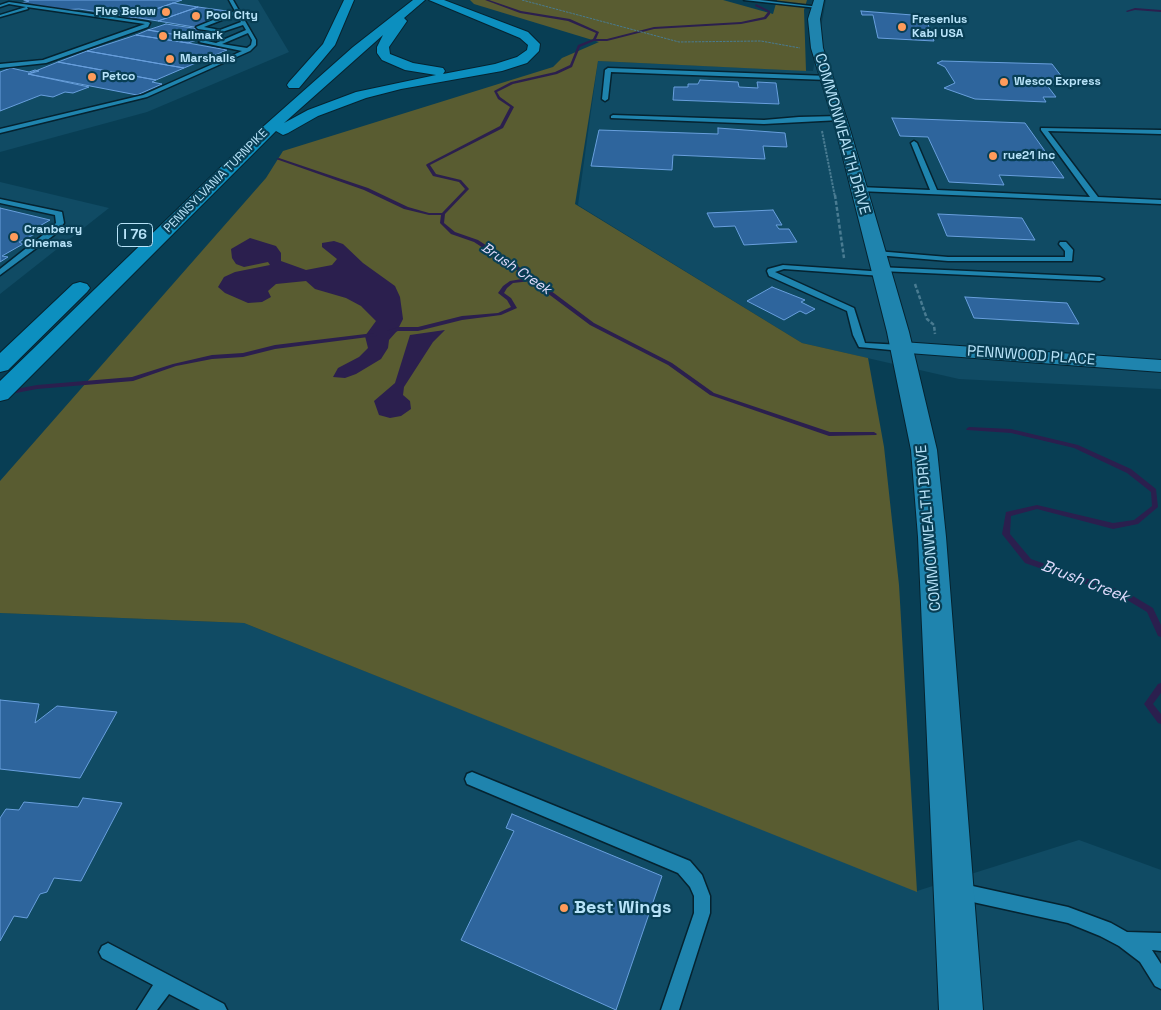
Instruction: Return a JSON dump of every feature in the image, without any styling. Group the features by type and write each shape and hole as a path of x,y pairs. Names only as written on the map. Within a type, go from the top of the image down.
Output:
{"highway":[{"name":"PENNSYLVANIA TURNPIKE","path":"146,224 279,101 404,0"},
{"name":"PENNSYLVANIA TURNPIKE","path":"0,394 306,95 421,0"},
{"path":"221,176 238,167 282,131 327,107 387,88 497,68 522,60 533,51 534,44 524,34 455,10 421,0 389,35 383,53 391,61 423,69 467,70 506,62 519,56 525,49 524,42 516,35 455,10 434,0"},
{"path":"279,101 329,45 347,1"},
{"path":"0,365 91,278"}],"street":[{"name":"COMMONWEALTH DRIVE","path":"819,3 814,20 817,48 840,118 880,265 902,348 924,450 932,537 961,1010"},
{"name":"PENNWOOD PLACE","path":"902,348 1161,366"}],"lane":[{"path":"2,132 145,96 248,50 253,45 254,40 232,0"},
{"path":"746,0 819,3"},
{"path":"0,6 8,2 30,7 82,12 148,23 146,26 44,62 0,66"},
{"path":"0,16 30,7"},
{"path":"220,32 198,28 238,12"},
{"path":"244,23 201,42 248,50"},
{"path":"216,45 249,31"},
{"path":"605,100 608,70 828,78"},
{"path":"613,117 764,122 840,118"},
{"path":"1095,198 1043,129 1161,132"},
{"path":"914,142 934,192"},
{"path":"859,189 1161,202"},
{"path":"0,200 59,214 60,223 51,233 0,273"},
{"path":"902,348 862,345 857,336 851,310 772,274 771,271 783,267 847,272 880,265 948,259 1068,259 1069,250 1063,244"},
{"path":"880,265 1100,279"},
{"path":"472,779 684,867 696,881 702,896 702,913 670,1010"},
{"path":"953,890 1068,915 1105,929 1125,940 1146,956 1161,980"},
{"path":"1125,940 1161,942"},
{"path":"108,952 218,1010"},
{"path":"146,1010 166,982"}],"path":[{"path":"522,0 679,42 761,41 803,49 801,40"},
{"path":"820,118 828,169 833,182 847,272"}],"shaded area":[{"path":"0,0 258,0 289,52 147,112 0,152"},
{"path":"826,0 1161,0 1161,389 959,379 802,343 578,205 598,61 813,71"},
{"path":"0,182 109,208 0,294"},
{"path":"250,238 276,246 281,253 281,261 306,270 332,265 337,259 322,247 322,243 334,241 343,244 363,263 395,286 400,297 403,319 397,331 389,340 388,348 381,359 356,374 345,378 333,377 338,368 359,357 368,348 365,336 376,321 361,306 346,298 315,289 306,281 276,284 268,291 271,297 262,302 248,303 225,293 218,287 224,277 235,272 270,265 268,262 244,267 236,264 232,258 231,249"},
{"path":"445,330 433,342 404,387 403,395 410,401 411,409 401,416 390,418 379,415 374,401 395,383 410,335"},
{"path":"0,613 244,623 917,891 1079,840 1161,870 1161,1010 0,1010"}],"green space":[{"path":"470,0 723,0 773,14 777,0 807,0 804,10 806,71 598,61 575,204 802,343 868,358 884,447 899,585 917,892 244,623 0,613 0,481 266,178 283,151 553,67 562,58 599,42 474,4"}],"building":[{"path":"24,0 182,0 128,19 122,18 126,16 79,9 60,10 19,4 29,1"},
{"name":"Five Below","path":"173,3 198,7 158,21 133,17"},
{"name":"Pool City","path":"198,7 234,12 194,27 158,21"},
{"name":"Fresenius Kabi USA","path":"861,11 925,16 934,41 878,38 873,15 862,15"},
{"path":"166,24 206,30 201,32 211,34 203,37 190,37 148,30"},
{"name":"Hallmark","path":"148,30 200,39 188,43 136,35"},
{"name":"Marshalls","path":"136,35 227,50 184,68 87,51"},
{"path":"87,51 184,68 156,80 58,62"},
{"name":"Wesco Express","path":"942,61 1052,64 1065,81 1053,80 1056,84 1046,84 1056,97 1043,97 1046,102 975,99 944,88 955,83 945,67 937,63"},
{"name":"Petco","path":"58,62 156,80 152,82 162,84 137,95 28,74"},
{"path":"11,68 29,72 35,70 39,71 28,74 89,87 73,93 65,92 53,97 41,95 0,111 0,72"},
{"path":"700,80 738,82 739,87 758,88 757,82 776,83 779,104 673,100 674,87 688,87 688,84 698,84"},
{"name":"rue21 Inc","path":"892,118 1025,123 1064,178 999,175 1004,185 949,182 928,137 900,136"},
{"path":"718,128 785,133 787,147 763,146 765,159 673,155 672,170 591,166 599,130 718,134"},
{"name":"Cranberry Cinemas","path":"0,208 50,220 31,231 37,233 19,242 23,244 2,256 8,257 0,262"},
{"path":"773,210 782,225 776,225 779,229 789,229 797,242 744,245 735,226 714,227 707,213"},
{"path":"938,214 1022,218 1035,240 947,236"},
{"path":"772,287 805,300 801,302 815,309 806,314 800,311 784,320 747,301"},
{"path":"965,297 1067,303 1079,324 974,318"},
{"path":"0,700 39,704 35,723 57,706 117,712 80,778 0,769"},
{"path":"83,798 122,803 81,881 54,878 47,892 40,894 27,918 14,916 0,941 0,818 6,809 19,810 24,802 78,807"},
{"name":"Best Wings","path":"512,814 662,876 616,1010 461,940 514,831 506,828"}],"waterway":[{"name":"Brush Creek","path":"486,0 520,12 569,20 598,33 594,40"},
{"path":"594,40 607,40 654,28 741,23 765,18 769,12 756,5"},
{"path":"1127,11 1135,9 1161,11"},
{"name":"Brush Creek","path":"443,214 467,189 460,181 434,175 428,165 502,127 512,107 499,98 495,92 512,83 556,73 571,66 579,46 594,40"},
{"path":"278,159 366,189 406,208 429,214 443,214"},
{"name":"Brush Creek","path":"443,214 442,223 453,233 476,241 532,279"},
{"path":"389,332 398,329 418,329 462,318 499,314 514,308 509,299 501,293 505,287 512,282 532,279"},
{"name":"Brush Creek","path":"532,279 592,324 670,364 712,394 829,434 874,434"},
{"path":"0,394 37,387 133,379 175,365 212,357 243,355 275,347 374,335"},
{"name":"Brush Creek","path":"969,429 1011,431 1076,446 1129,471 1154,491 1155,507 1136,522 1113,526 1037,507 1008,514 1006,534 1028,561 1125,595 1150,610 1161,634"},
{"name":"Brush Creek","path":"1161,687 1148,704 1161,720"}],"place":[{"name":"Five Below","path":"166,12"},
{"name":"Pool City","path":"196,16"},
{"name":"Fresenius Kabi USA","path":"902,27"},
{"name":"Hallmark","path":"163,36"},
{"name":"Marshalls","path":"170,59"},
{"name":"Petco","path":"92,77"},
{"name":"Wesco Express","path":"1004,82"},
{"name":"rue21 Inc","path":"993,156"},
{"name":"Cranberry Cinemas","path":"14,237"},
{"name":"Best Wings","path":"564,908"}]}
